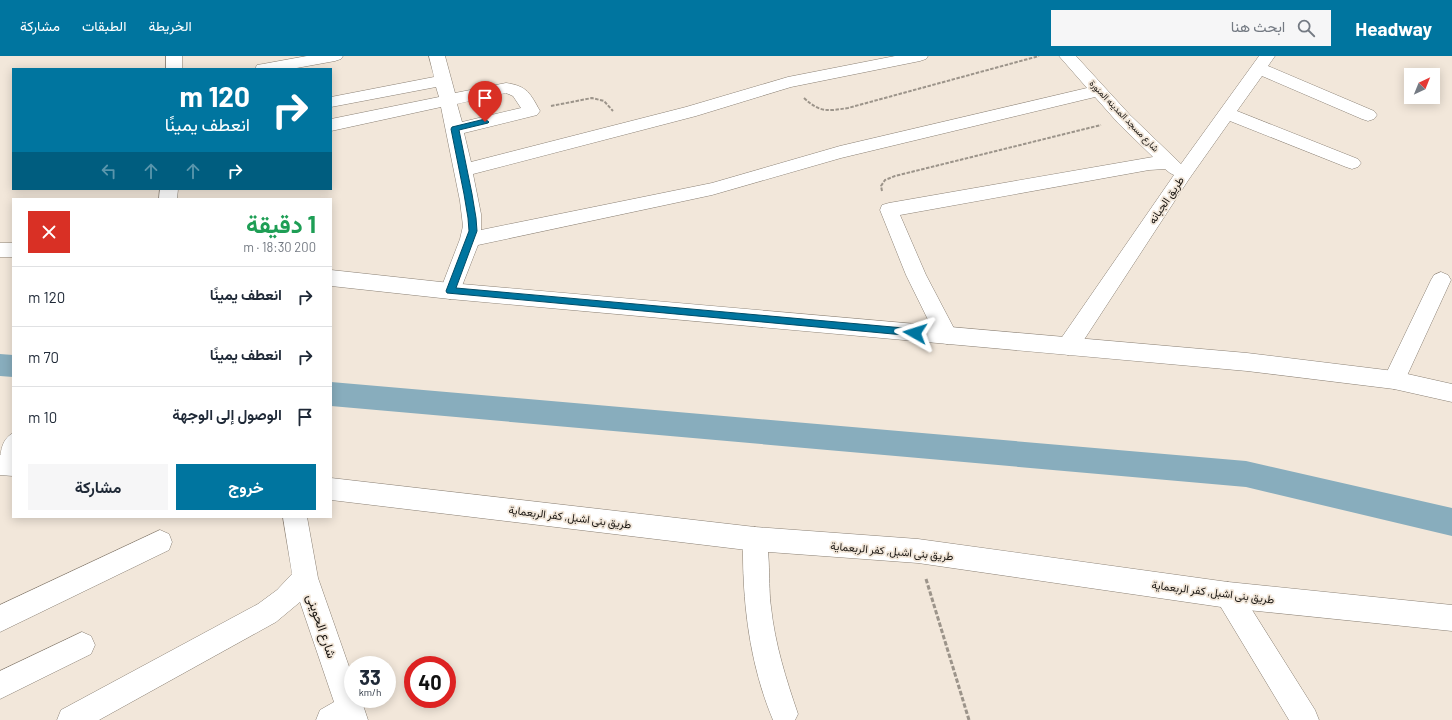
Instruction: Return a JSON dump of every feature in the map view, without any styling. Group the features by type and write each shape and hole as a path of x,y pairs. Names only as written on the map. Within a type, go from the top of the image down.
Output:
{"street":[{"path":"174,56 174,68"},
{"path":"269,68 335,56"},
{"path":"437,56 464,170 473,231 450,291"},
{"path":"464,170 690,112 788,82 920,56"},
{"name":"شارع مسجد المدينه المنورة","path":"1067,56 1124,119 1183,175"},
{"path":"1263,62 1368,116"},
{"name":"طريق الجبانه","path":"1068,346 1183,175 1263,62"},
{"path":"332,102 443,80"},
{"path":"332,126 448,99 506,88 515,89 522,94 531,110 455,129"},
{"path":"470,239 712,189 840,152 1099,91"},
{"path":"1227,113 1352,163"},
{"path":"947,336 916,275 889,210 1149,164 1169,162"},
{"path":"0,250 12,250"},
{"path":"332,278 450,291 1247,362 1394,380 1452,393"},
{"path":"1394,380 1441,280"},
{"path":"0,461 12,444"},
{"path":"0,465 12,466"},
{"name":"طريق بنى اشبل, كفر الربعماية","path":"332,489 755,539 918,551 1228,595 1452,618"},
{"name":"شارع الحوينى","path":"295,518 305,578 344,716"},
{"path":"755,539 755,582 761,628 770,670 784,714"},
{"path":"0,618 160,542"},
{"path":"71,720 267,613 286,599 305,578"},
{"path":"1228,595 1305,720"},
{"path":"0,685 82,645"}],"path":[{"path":"788,82 813,107 822,111 830,111 848,108 1039,56"},
{"path":"531,110 584,99 597,98 606,102 614,113 618,130"},
{"path":"889,210 881,186 885,180 890,178 1124,119"},
{"path":"918,551 969,720"}],"waterway":[{"path":"0,365 12,366"},
{"path":"332,394 1246,474 1452,522"}],"route":[{"path":"485,122 455,129 464,170 473,231 450,291 552,299 915,333"}]}
